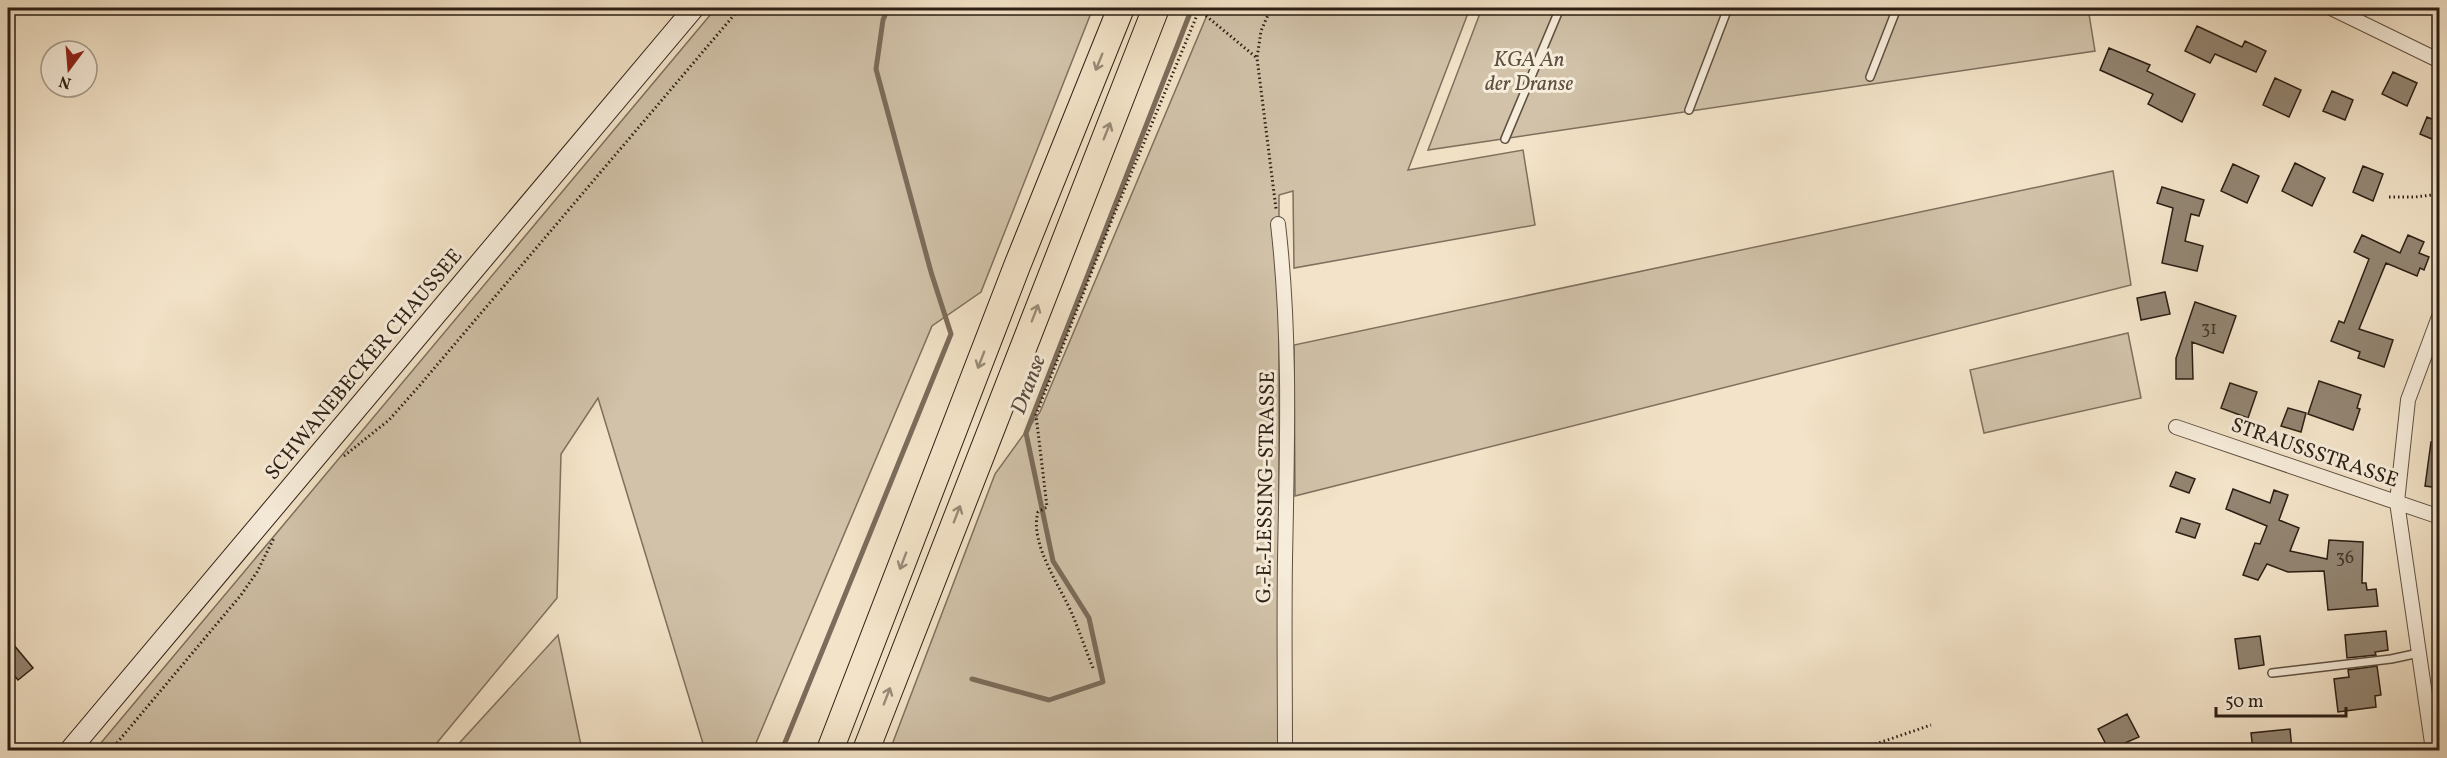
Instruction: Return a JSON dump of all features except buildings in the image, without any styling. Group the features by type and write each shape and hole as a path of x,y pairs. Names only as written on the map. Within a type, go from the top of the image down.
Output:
{"highway":[{"path":"830,750 1017,266 1121,8"},
{"path":"866,750 1156,8"}],"main road":[{"name":"SCHWANEBECKER CHAUSSEE","path":"70,750 694,8"}],"street":[{"path":"2331,8 2439,61"},
{"name":"G.-E.-LESSING-STRASSE","path":"1278,224 1288,379 1285,750"},
{"path":"2431,750 2397,502 2408,400 2439,314"},
{"name":"STRAUSSSTRASSE","path":"2176,427 2439,517"}],"lane":[{"path":"1504,139 1560,8"},
{"path":"1689,110 1728,8"},
{"path":"1870,77 1896,8"},
{"path":"2272,673 2391,659 2419,653"}],"path":[{"path":"337,464 343,456 389,420 420,385 740,8"},
{"path":"1271,8 1261,31 1257,58 1278,224"},
{"path":"1093,668 1073,614 1049,571 1035,524 1038,512 1047,507 1036,415 1113,217 1199,9 1257,58"},
{"path":"2389,197 2432,195"},
{"path":"111,750 241,595 257,572 274,537"},
{"path":"1858,750 1931,725"}],"green space":[{"path":"716,8 1093,8 981,292 932,326 753,750 705,750 598,398 561,454 557,598 431,750 95,750"},
{"path":"1210,8 1470,8 1408,170 1523,150 1535,225 1294,268 1293,191 1279,195 1279,750 890,750 995,474 1040,412"},
{"name":"KGA An der Dranse","path":"1482,8 2088,8 2095,51 1428,150"},
{"path":"2113,171 2131,285 1295,496 1294,345"},
{"path":"2128,333 2141,398 1984,433 1970,370"},
{"path":"558,635 582,750 453,750"}],"waterway":[{"path":"782,750 951,334 931,272 876,69 883,20 888,8"},
{"name":"Dranse","path":"972,679 1049,700 1103,682 1089,618 1053,561 1026,433 1192,8"}]}
